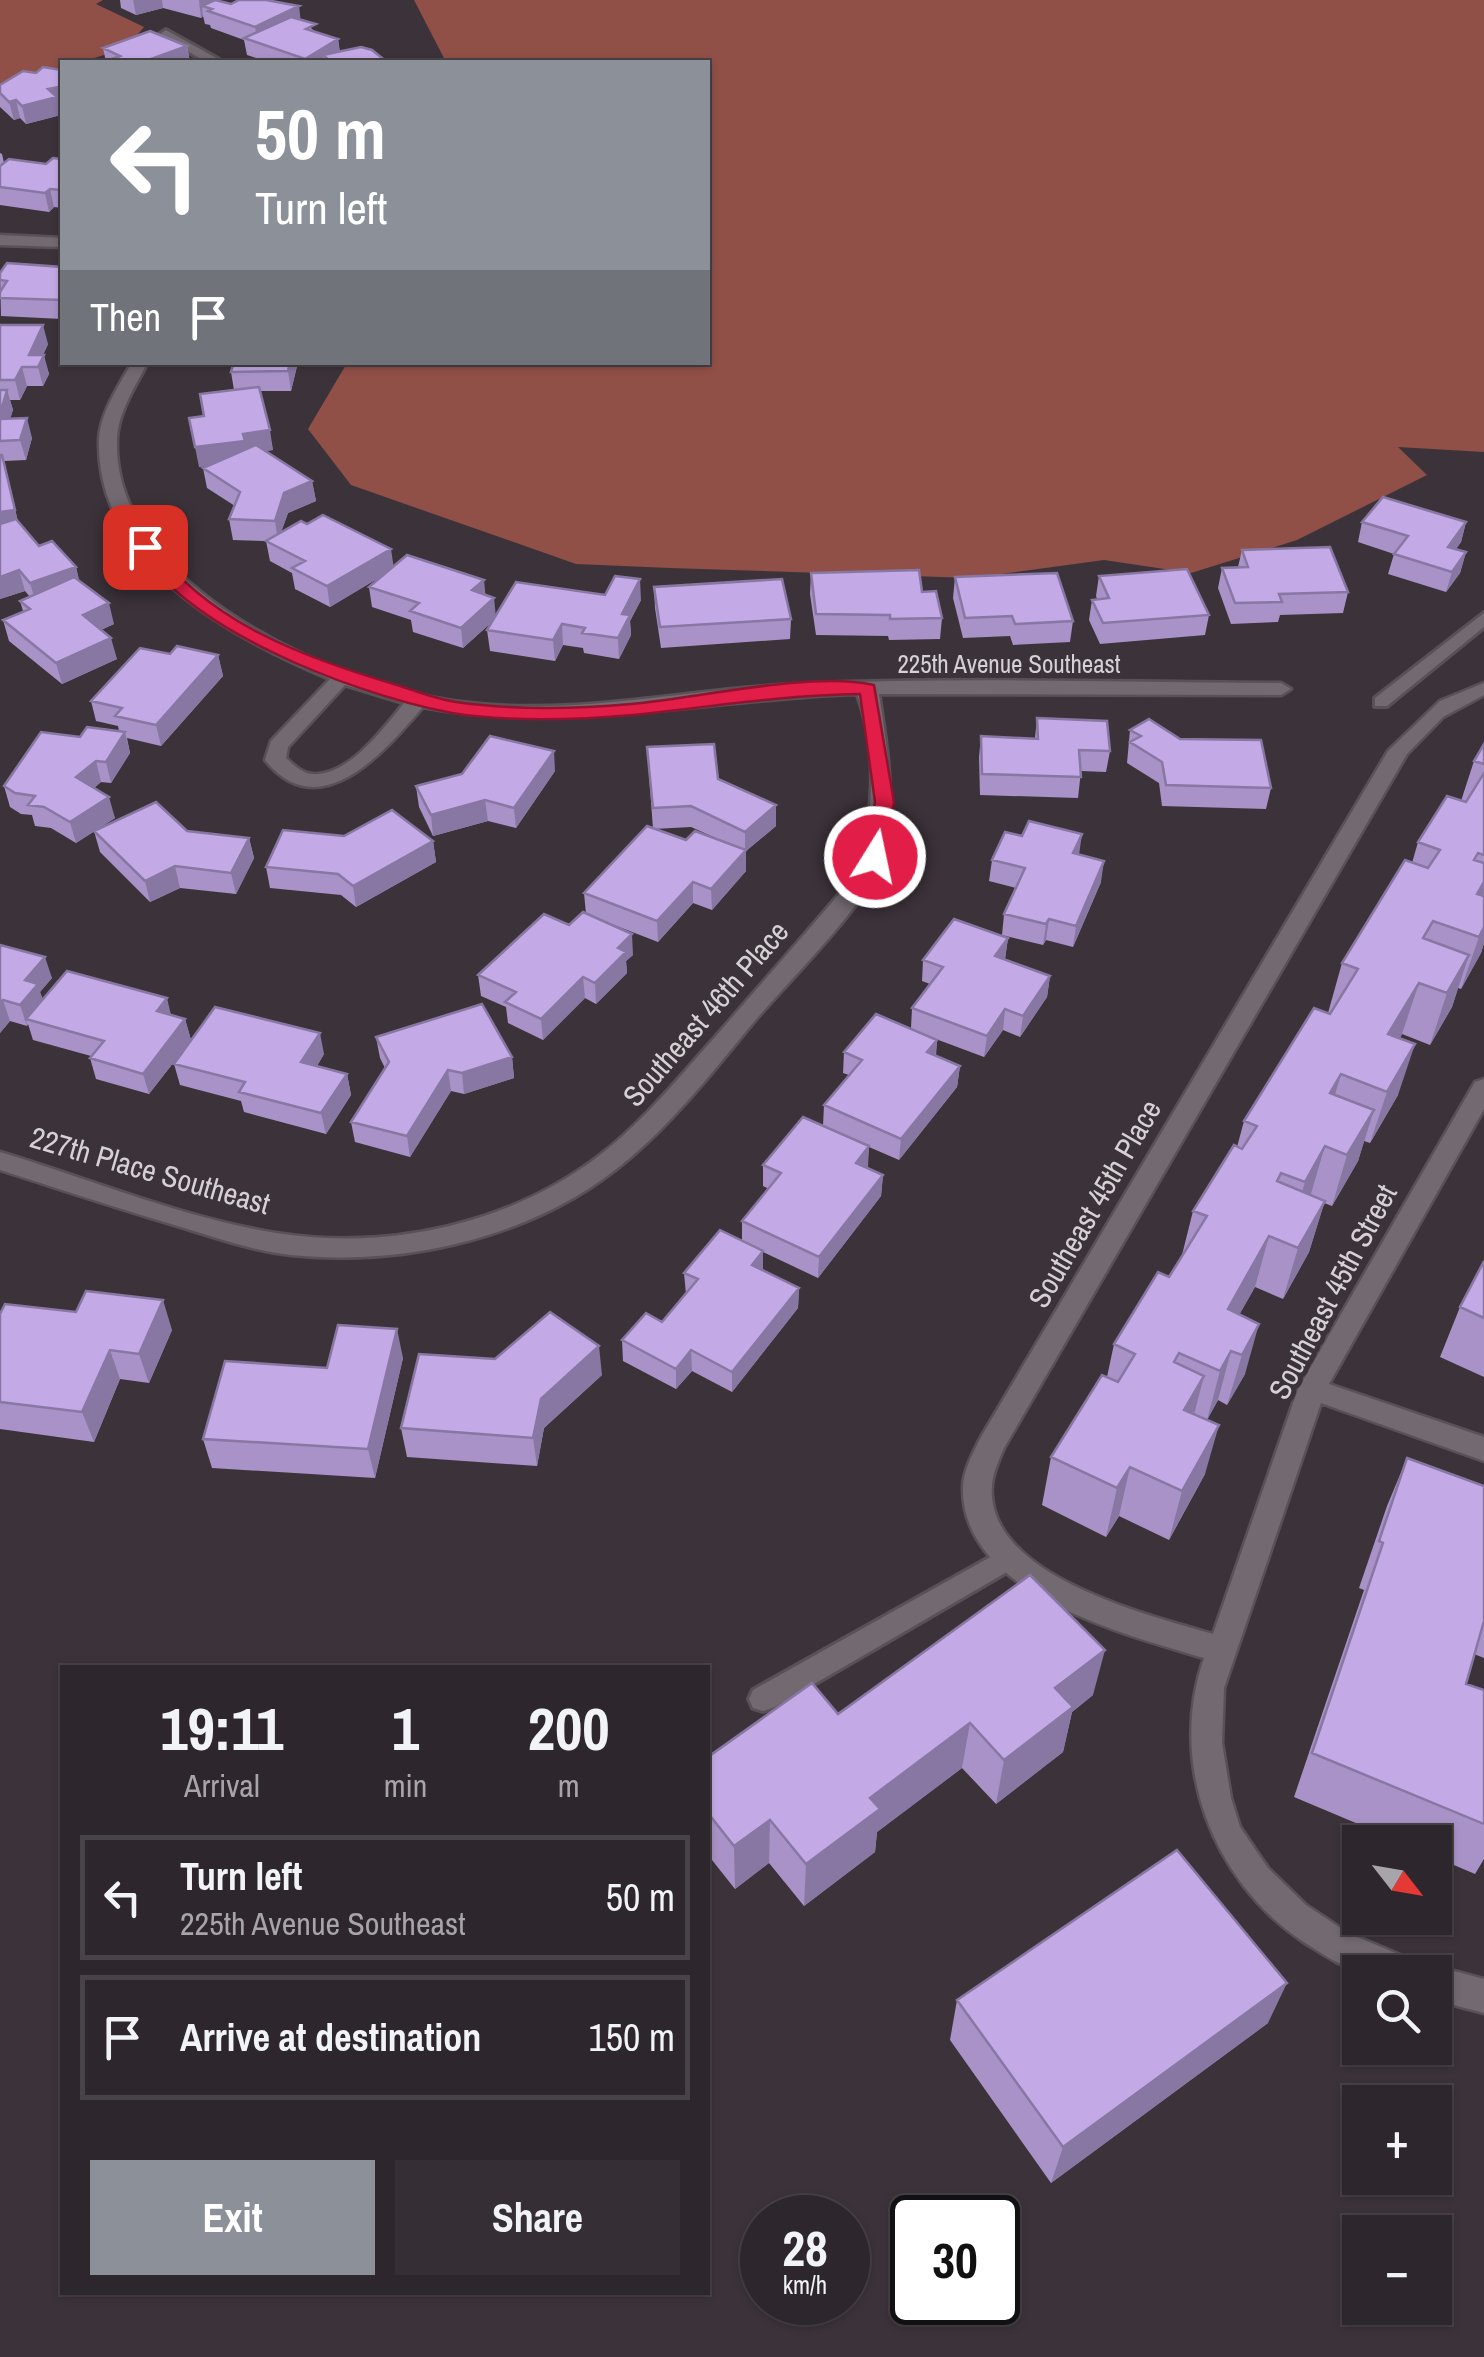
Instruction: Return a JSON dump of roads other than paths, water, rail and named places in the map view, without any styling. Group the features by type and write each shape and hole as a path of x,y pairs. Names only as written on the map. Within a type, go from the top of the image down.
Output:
{"street":[{"path":"0,240 60,243"},
{"name":"225th Avenue Southeast","path":"139,365 108,439 111,479 128,523 162,571 217,615 277,648 343,676 419,699 454,708 567,713 632,710 794,690 1280,689"},
{"path":"343,676 278,744 275,760 284,770 300,778 324,779 344,774 364,762 419,699"},
{"name":"Southeast 46th Place","path":"402,1245 504,1219 560,1194 606,1164 655,1121 860,884 875,857 884,802 868,689"},
{"name":"Southeast 45th Place","path":"1220,1649 1065,1598 1010,1557 984,1521 976,1492 992,1445 1398,751 1425,720 1450,702 1484,689"},
{"name":"Southeast 45th Street","path":"1361,1955 1336,1944 1294,1916 1257,1879 1226,1834 1214,1798 1207,1744 1208,1688 1312,1389 1484,1088"},
{"name":"227th Place Southeast","path":"0,1161 226,1231 288,1244 343,1248 402,1245"},
{"path":"1312,1389 1484,1449"},
{"path":"1452,1988 1484,1996"}],"lane":[{"path":"166,34 211,60"},
{"path":"1381,702 1484,618"},
{"path":"763,1698 1010,1557"}]}
